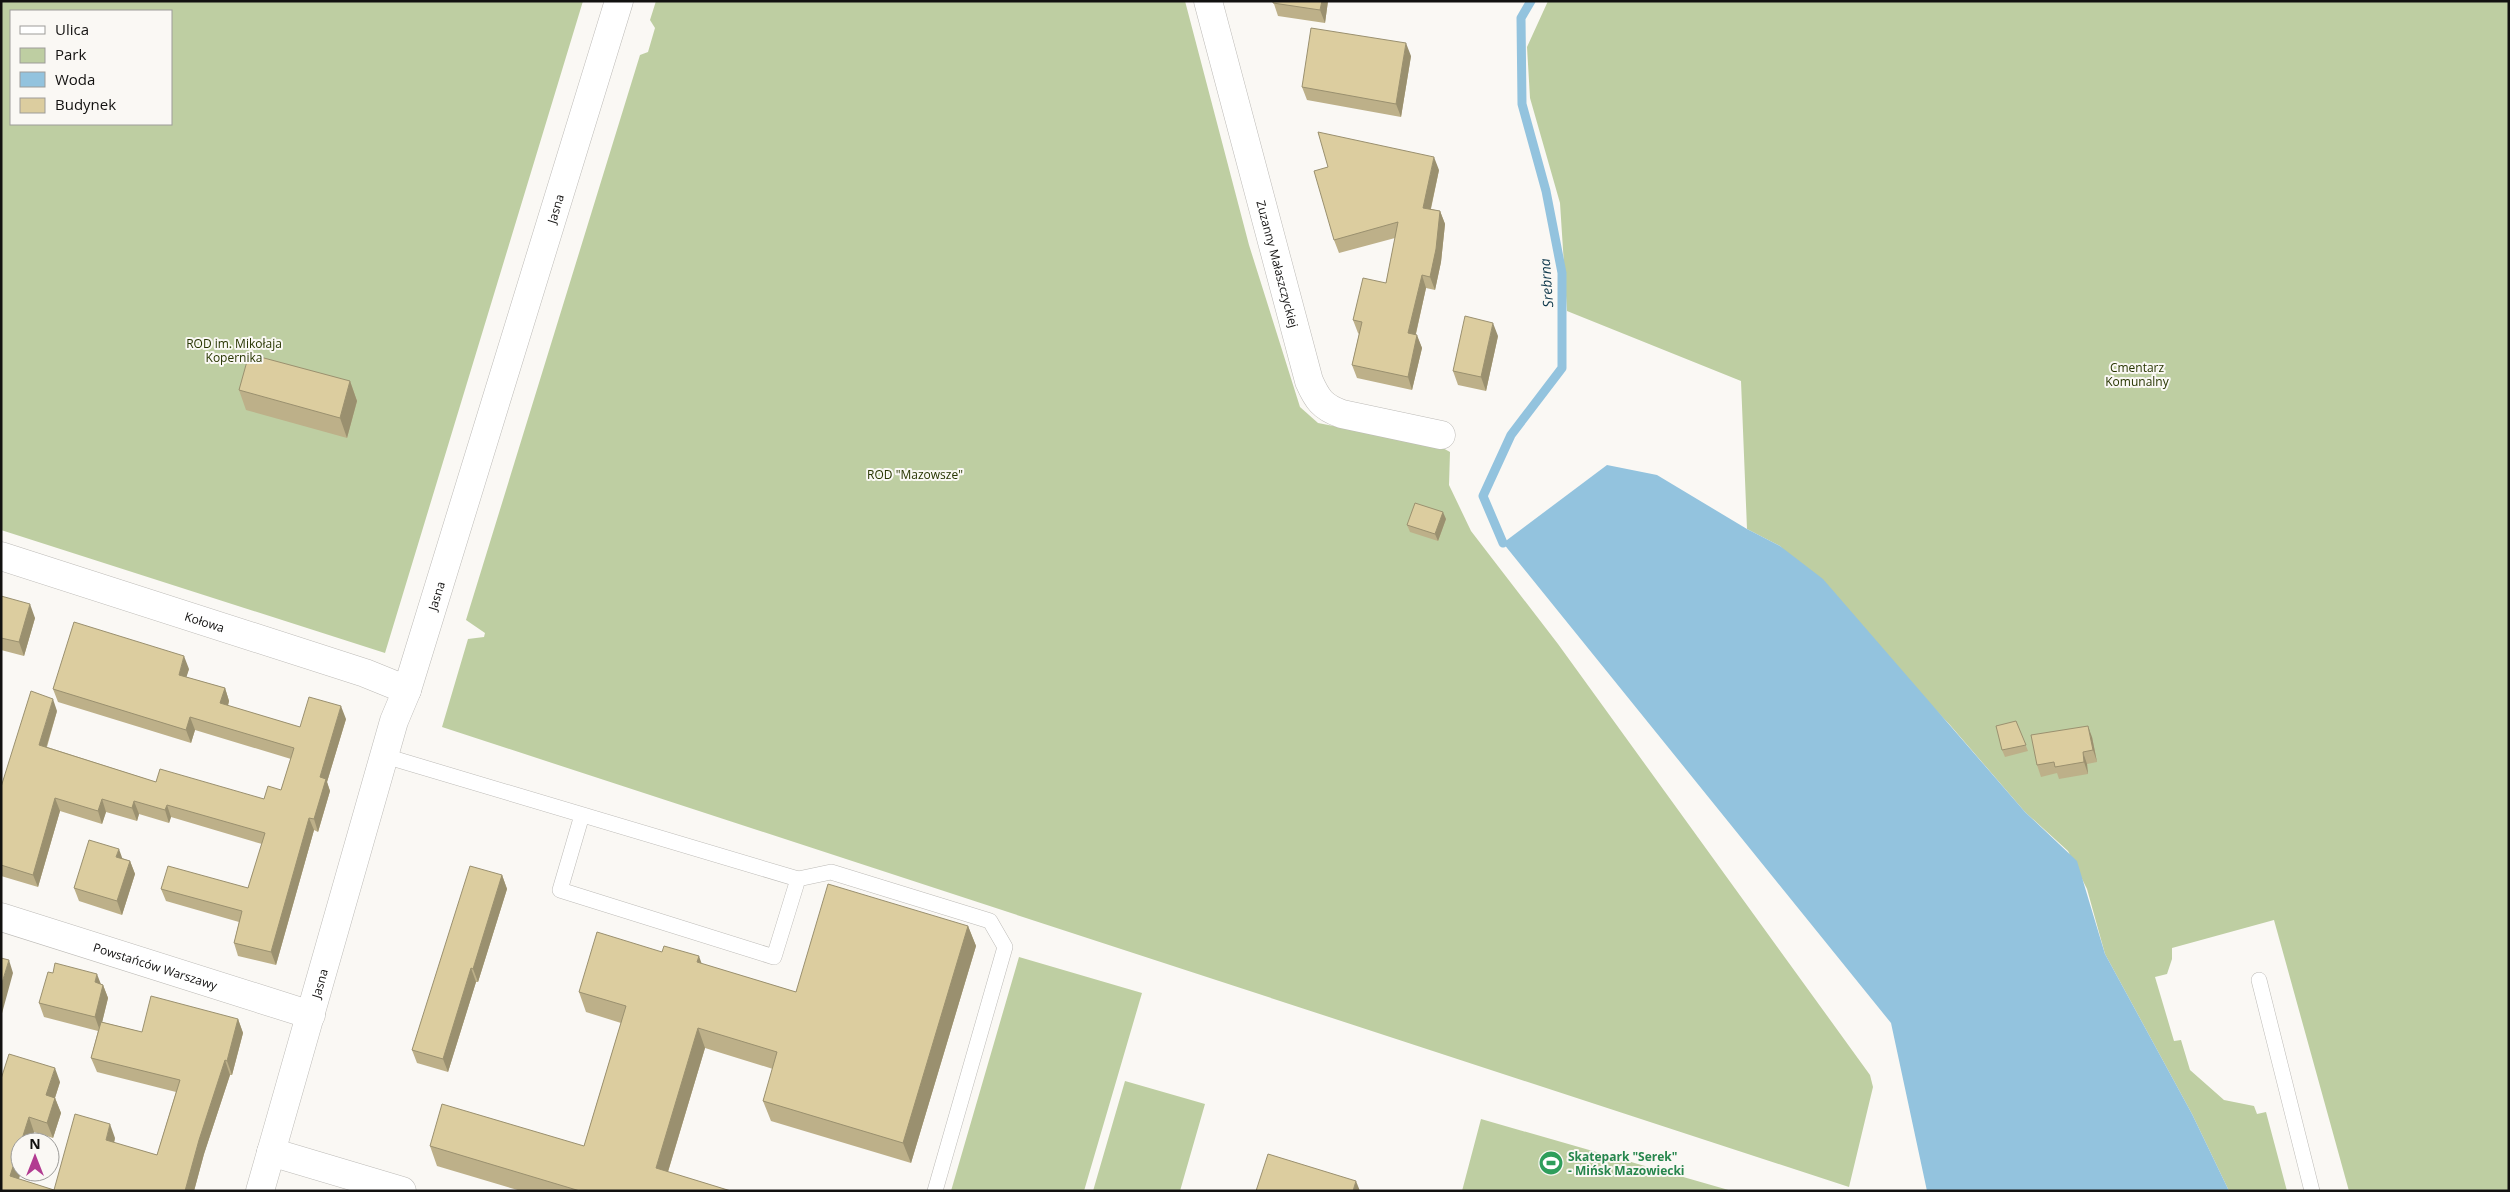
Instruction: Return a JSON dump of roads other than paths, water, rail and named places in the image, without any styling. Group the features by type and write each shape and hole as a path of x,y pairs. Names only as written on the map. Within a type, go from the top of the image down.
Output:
{"street":[{"name":"Jasna","path":"260,1191 385,756 619,1"},
{"name":"Zuzanny Małaszczyckiej","path":"1208,1 1309,381 1315,394 1327,409 1342,414 1441,435"},
{"name":"Kołowa","path":"1,556 364,673 407,690"},
{"name":"Powstańców Warszawy","path":"1,917 311,1015"},
{"path":"271,1152 402,1191"}],"lane":[{"path":"385,756 798,879 831,872 990,921 1004,947 934,1191"},
{"path":"582,815 560,890 774,957 798,879"},
{"path":"2259,980 2312,1191"}],"water":[{"path":"1607,465 1657,475 1747,529 1780,546 1823,579 2025,812 2077,861 2105,954 2192,1114 2229,1191 1927,1191 1891,1023 1503,543"}],"waterway":[{"name":"Srebrna","path":"1503,543 1483,496 1511,435 1562,368 1562,273 1546,191 1522,104 1521,18 1531,1"}],"place":[{"name":"Skatepark \"Serek\" - Mińsk Mazowiecki","path":"1551,1163"}],"park label":[{"name":"ROD im. Mikołaja Kopernika","path":"234,350"},
{"name":"Cmentarz Komunalny","path":"2137,374"},
{"name":"ROD \"Mazowsze\"","path":"915,474"}]}
